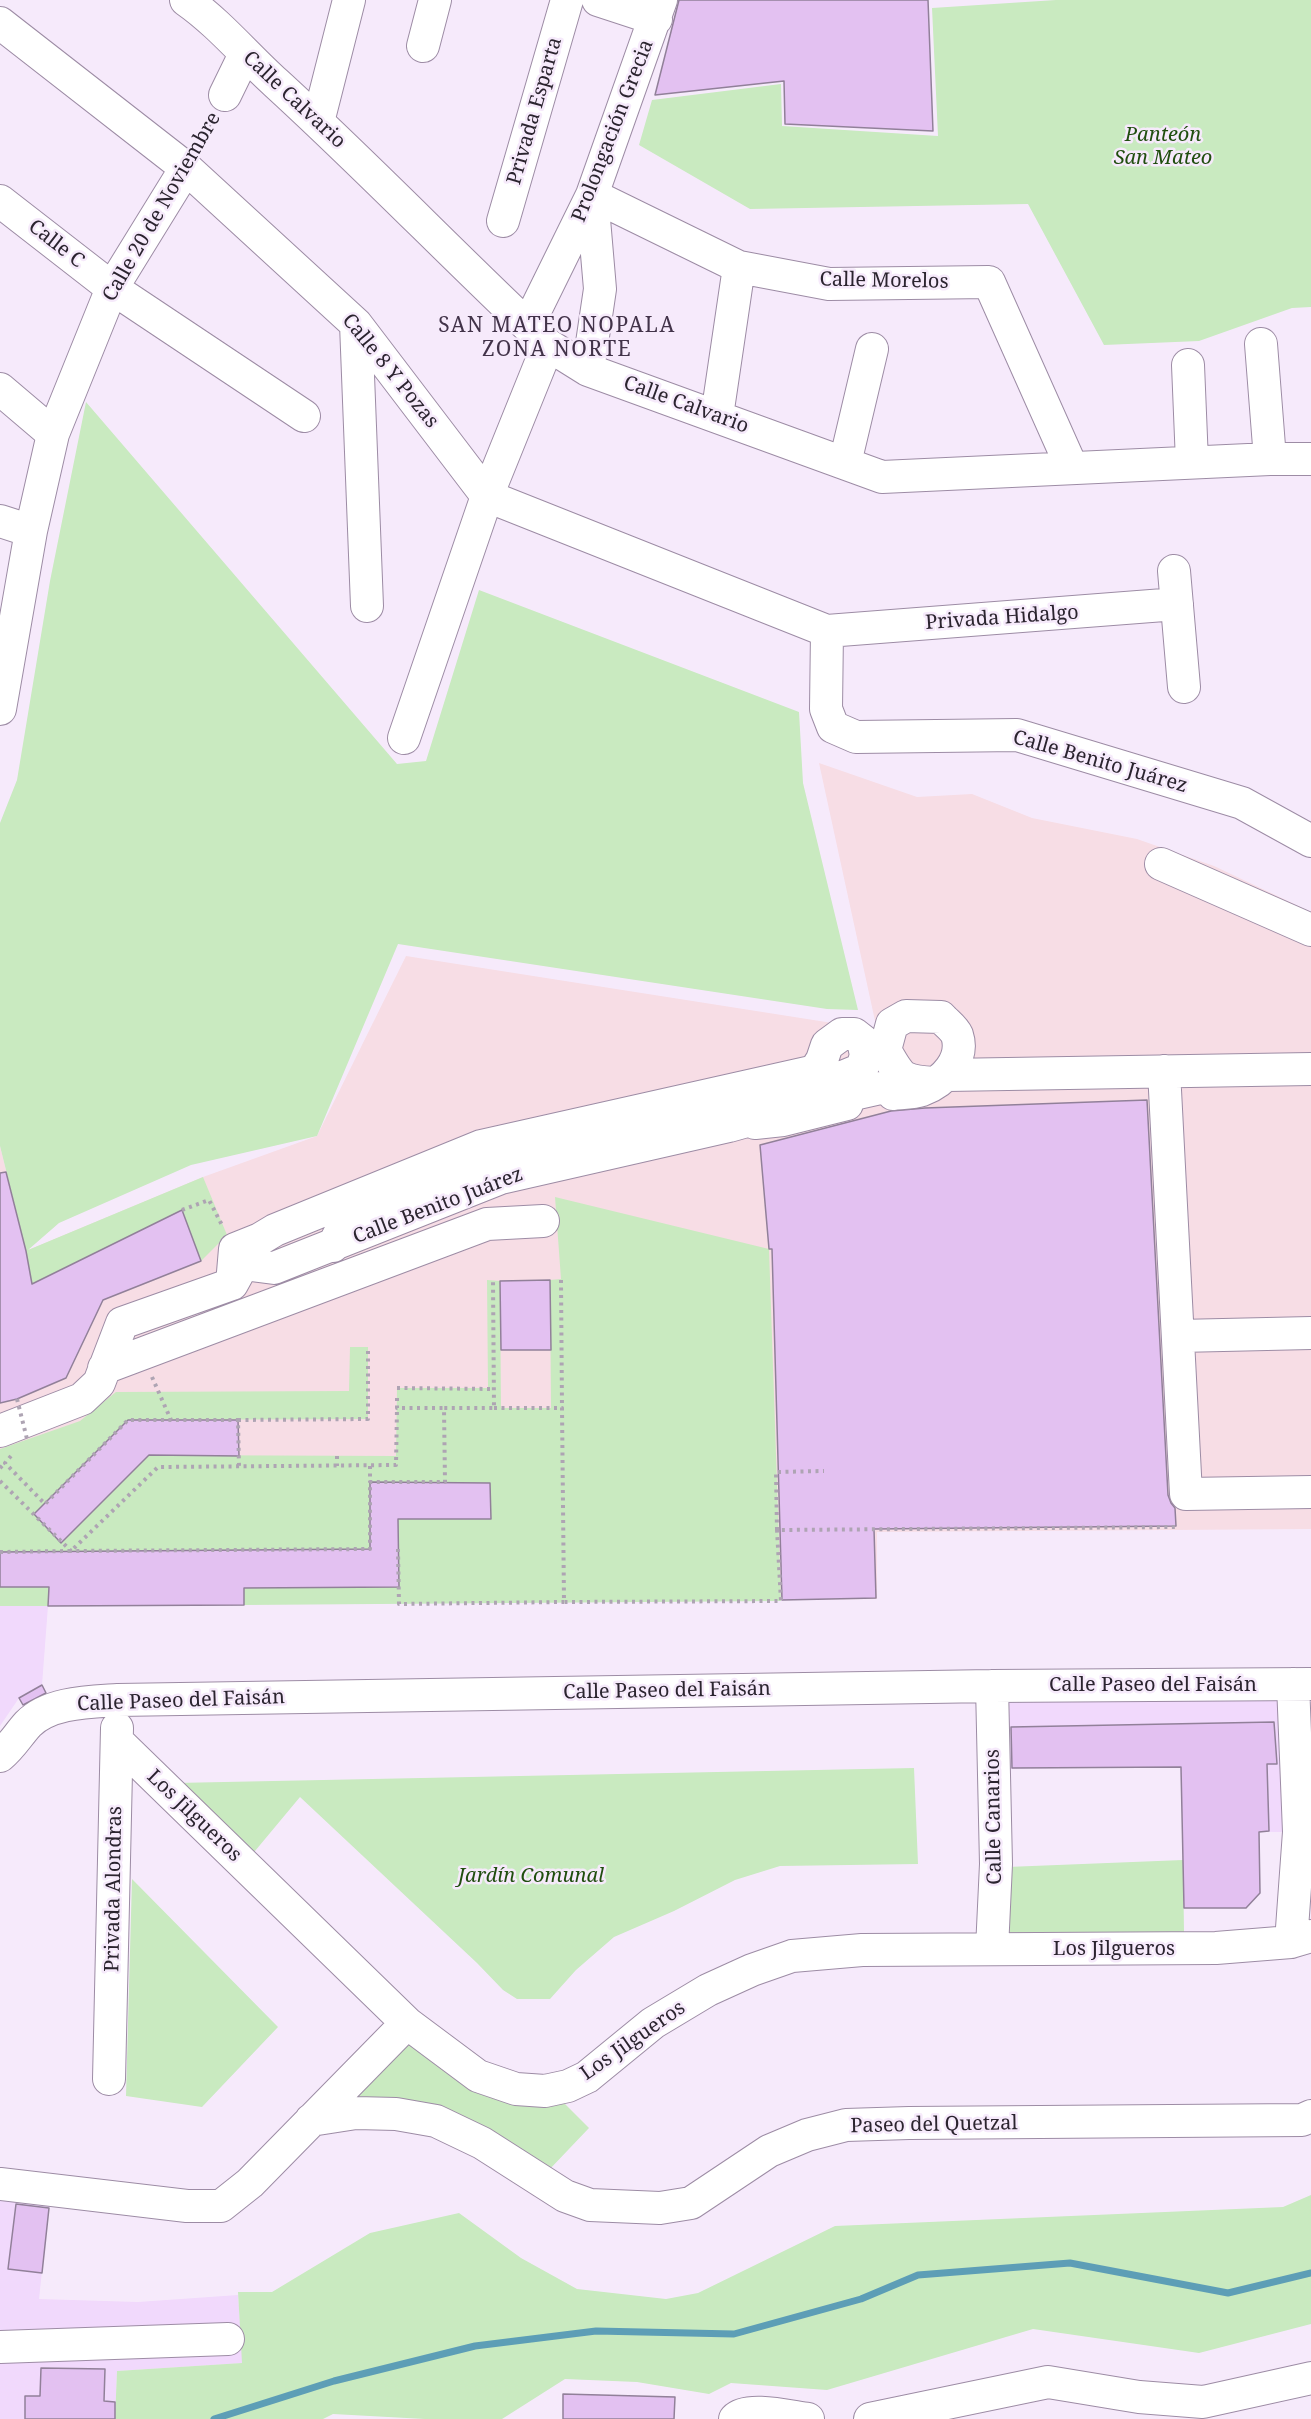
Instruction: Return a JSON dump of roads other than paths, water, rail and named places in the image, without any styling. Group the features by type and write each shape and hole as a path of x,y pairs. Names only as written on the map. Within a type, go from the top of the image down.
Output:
{"street":[{"path":"318,122 349,0"},
{"path":"423,46 435,0"},
{"name":"Privada Esparta","path":"503,221 567,0"},
{"path":"598,0 658,10"},
{"name":"Calle Calvario","path":"199,4 245,54 538,335 588,370 882,477 1192,462 1311,459"},
{"name":"Prolongación Grecia","path":"404,738 487,496 538,335 592,195 658,10"},
{"name":"Calle 8 Y Pozas","path":"0,23 186,168 356,324 487,496"},
{"name":"Calle 20 de Noviembre","path":"225,94 245,54"},
{"name":"Calle 20 de Noviembre","path":"0,709 4,671 30,531 53,434 112,288 186,168"},
{"path":"588,370 600,289 592,195"},
{"name":"Calle Morelos","path":"592,195 739,267 829,284 989,282 1072,468"},
{"name":"Calle C","path":"0,201 112,288 304,416"},
{"path":"717,416 739,267"},
{"path":"356,324 367,606"},
{"path":"1261,344 1270,459"},
{"path":"845,463 872,349"},
{"path":"1188,365 1192,462"},
{"path":"0,389 53,434"},
{"path":"487,496 827,631"},
{"path":"0,521 30,531"},
{"path":"1174,571 1184,687"},
{"name":"Privada Hidalgo","path":"827,631 1177,604"},
{"name":"Calle Benito Juárez","path":"827,631 826,710 833,728 856,737 1017,735 1242,803 1311,841"},
{"path":"1161,864 1311,930"},
{"path":"231,1284 235,1249 275,1230 481,1146 815,1071 827,1045 842,1034 854,1034 863,1041 876,1043 923,1078 958,1054 957,1033 941,1017 906,1016 892,1024 876,1043 866,1055 862,1069 845,1076 492,1157 349,1215 333,1246"},
{"name":"Calle Benito Juárez","path":"15,1429 82,1399 99,1383 122,1323 231,1284 243,1264 274,1268 501,1178 729,1126 782,1111 923,1078 1311,1069"},
{"path":"1164,1071 1186,1494 1311,1492"},
{"path":"104,1368 487,1224 543,1221"},
{"path":"260,1239 274,1268"},
{"path":"1179,1336 1311,1333"},
{"path":"1301,1939 1299,1832 1302,1684"},
{"name":"Calle Paseo del Faisán","path":"0,1756 13,1745 14,1729 55,1709 77,1702 992,1686 1302,1684"},
{"name":"Calle Canarios","path":"992,1686 996,1864 992,1949"},
{"name":"Privada Alondras","path":"109,2079 118,1700"},
{"name":"Los Jilgueros","path":"117,1741 407,2024 478,2076 516,2089 545,2091 568,2086 587,2077 653,2023 708,1990 752,1970 792,1956 862,1950 1216,1948 1301,1939"},
{"path":"0,2184 187,2206 220,2206 250,2184 407,2024"},
{"name":"Paseo del Quetzal","path":"311,2120 356,2113 386,2114 436,2121 482,2144 565,2196 590,2205 660,2208 691,2203 769,2151 807,2135 846,2126 921,2123 1302,2121 1311,2116"},
{"path":"0,2347 228,2339"},
{"path":"870,2419 1048,2382 1139,2397 1203,2402 1311,2378"},
{"path":"752,2417 808,2419"}],"waterway":[{"path":"214,2419 334,2381 475,2346 596,2331 734,2334 861,2299 918,2275 1070,2263 1228,2293 1311,2273"}],"district":[{"name":"SAN MATEO NOPALA ZONA NORTE","path":"557,338"}],"park label":[{"name":"Panteón San Mateo","path":"1163,146"},
{"name":"Jardín Comunal","path":"531,1876"}]}
